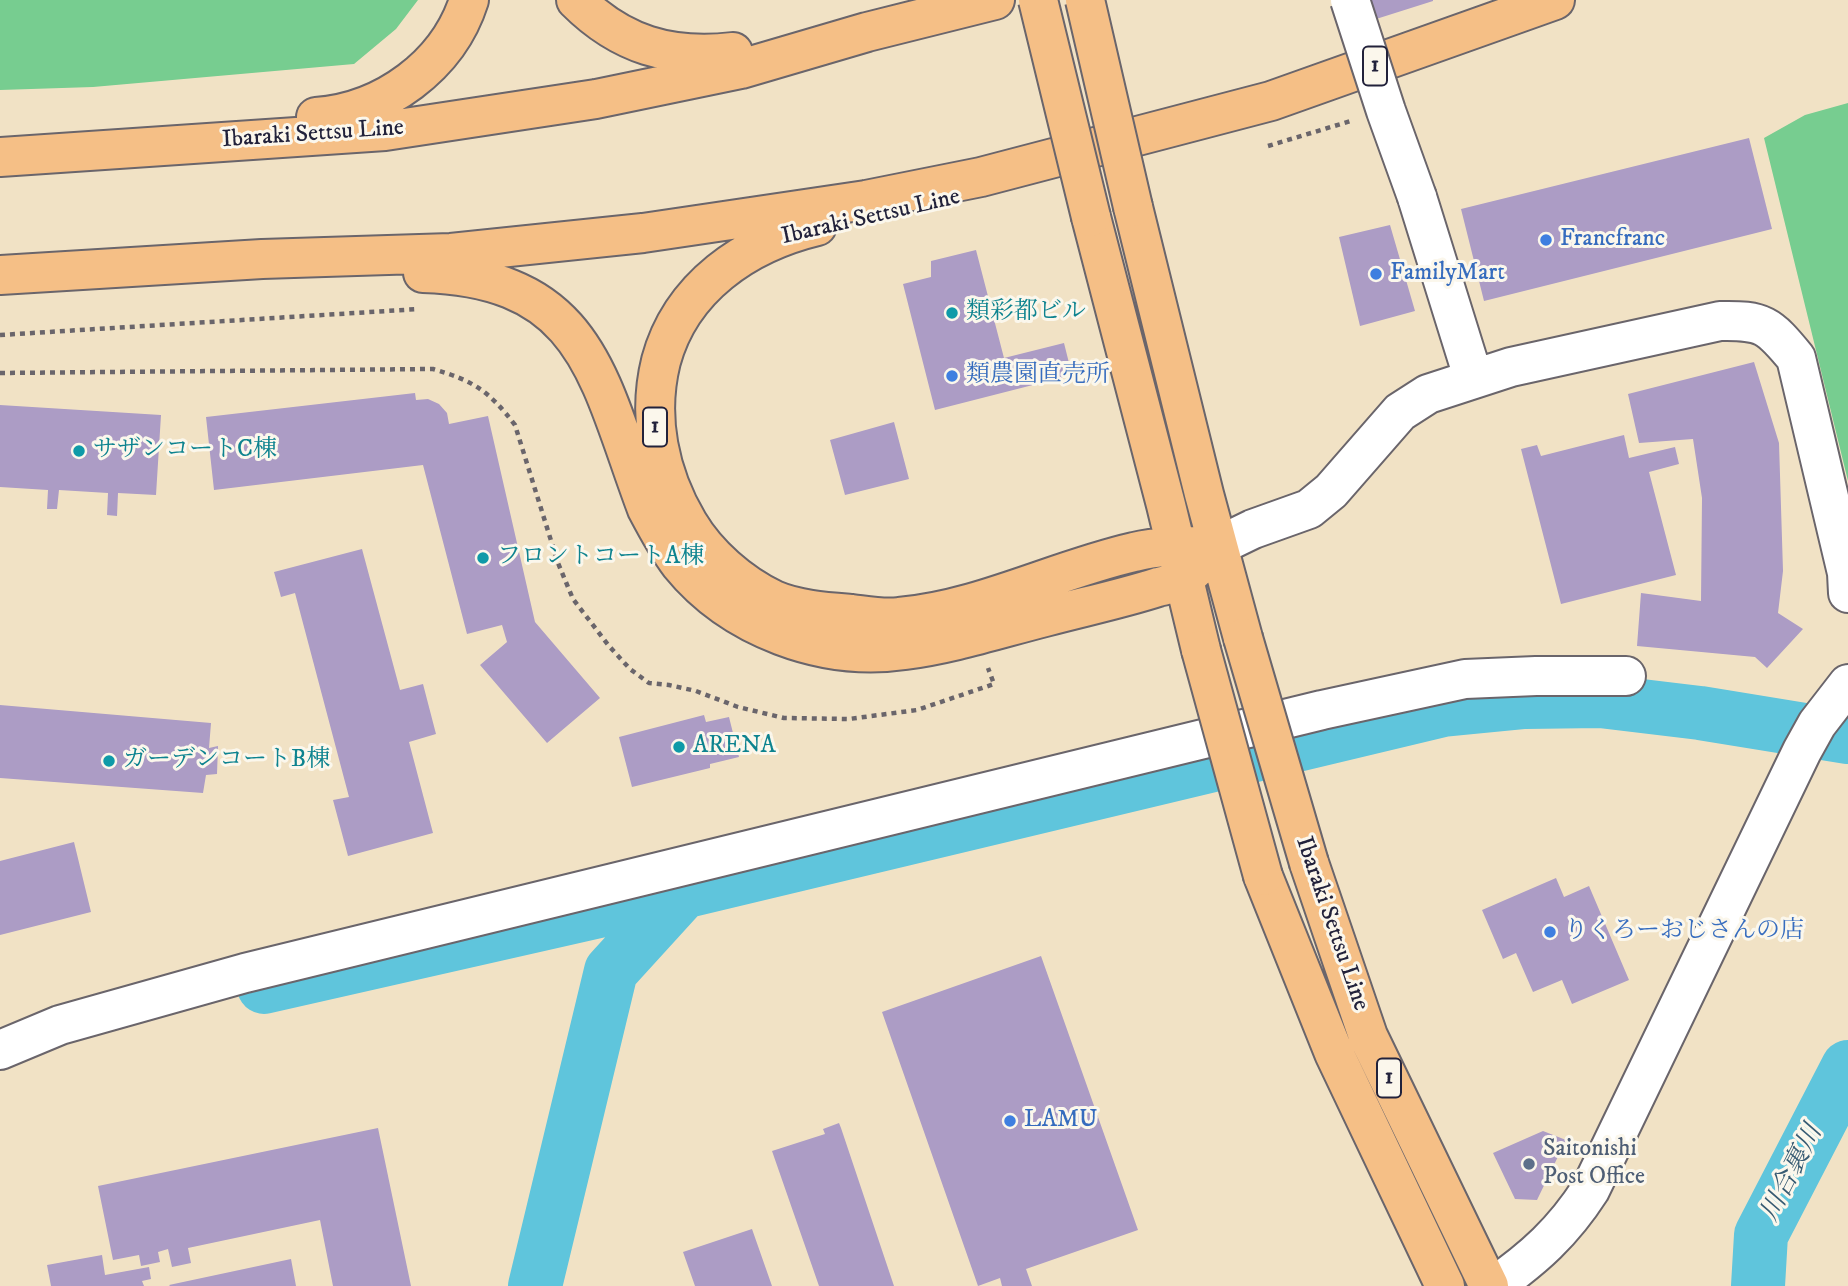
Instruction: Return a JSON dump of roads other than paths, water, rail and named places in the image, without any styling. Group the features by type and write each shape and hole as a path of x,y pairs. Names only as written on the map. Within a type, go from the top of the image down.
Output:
{"main road":[{"name":"Ibaraki Settsu Line","path":"0,144 337,116 384,98 418,75 454,34 469,0"},
{"name":"Ibaraki Settsu Line","path":"576,0 616,32 633,41 676,53 734,52 867,32"},
{"name":"Ibaraki Settsu Line","path":"0,157 385,131 439,124 632,92 741,69 867,32 995,0"},
{"name":"Ibaraki Settsu Line","path":"1038,0 1201,650 1264,876 1334,1053 1445,1286"},
{"name":"Ibaraki Settsu Line","path":"1085,0 1133,207 1218,545 1309,863 1368,1035 1492,1286"},
{"name":"Ibaraki Settsu Line","path":"0,275 262,259 451,253 643,233 866,200 981,177 1271,101 1555,0"},
{"name":"Ibaraki Settsu Line","path":"1179,563 1134,552 967,604 899,618 817,611 776,601 732,572 692,529 666,473 654,408 664,352 679,316 693,296 715,275 759,247 813,227 1037,180 1100,162 1193,123"},
{"name":"Ibaraki Settsu Line","path":"262,259 332,274 415,273 467,276 507,286 546,308 575,338 597,376 647,509 666,544 697,582 720,601 752,622 803,643 846,651 904,650 978,634 1179,563 1218,545"}],"street":[{"path":"1350,0 1417,197 1469,364"},
{"path":"1218,545 1309,509 1331,491 1400,412 1428,394 1511,367 1720,321 1748,320 1775,332 1796,358 1847,573 1848,593"},
{"path":"0,1050 60,1025 245,972 1322,710 1465,679 1626,676"},
{"path":"1492,1286 1532,1259 1570,1220 1590,1190 1789,776 1813,729 1844,689"}],"waterway":[{"path":"264,987 683,892 1443,710 1525,702 1600,701 1700,713 1848,737"},
{"path":"535,1286 611,971 683,892"},
{"name":"川合裏川","path":"1758,1286 1761,1235 1848,1067"}],"place":[{"name":"Francfranc","path":"1546,240"},
{"name":"FamilyMart","path":"1376,274"},
{"name":"類彩都ビル","path":"952,313"},
{"name":"類農園直売所","path":"952,376"},
{"name":"サザンコートC棟","path":"79,451"},
{"name":"フロントコートA棟","path":"483,558"},
{"name":"ARENA","path":"679,747"},
{"name":"ガーデンコートB棟","path":"109,761"},
{"name":"りくろーおじさんの店","path":"1550,932"},
{"name":"LAMU","path":"1010,1121"},
{"name":"Saitonishi Post Office","path":"1529,1164"}]}
